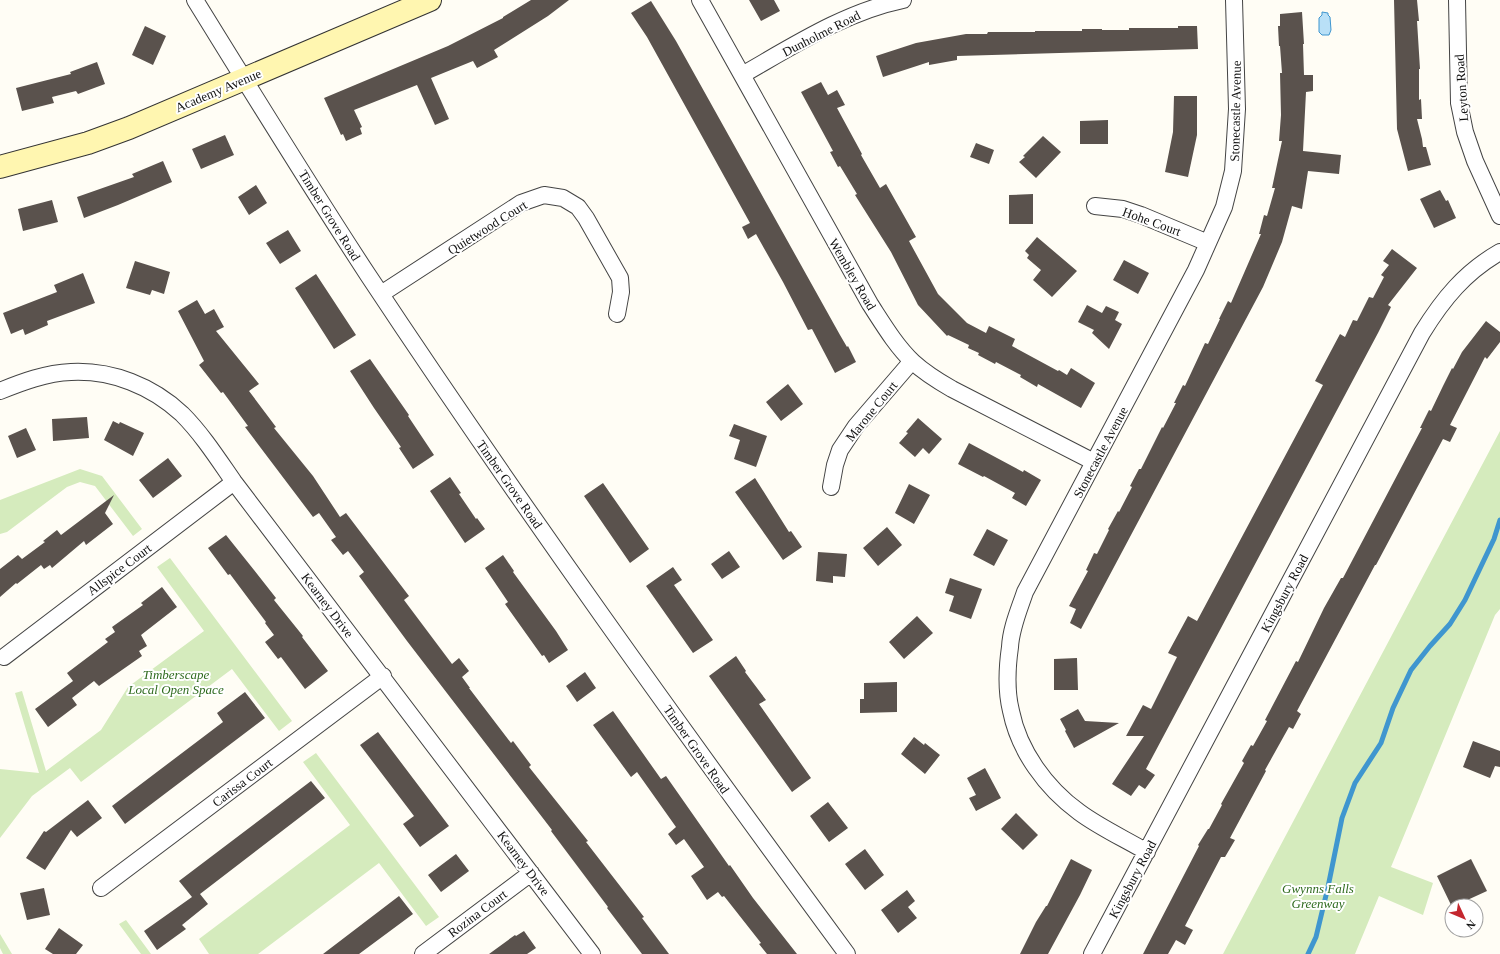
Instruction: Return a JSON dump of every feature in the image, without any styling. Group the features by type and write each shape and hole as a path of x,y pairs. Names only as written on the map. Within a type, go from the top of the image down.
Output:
{"street":[{"name":"Timber Grove Road","path":"195,0 381,294 496,464 713,772 847,954"},
{"name":"Academy Avenue","path":"0,167 88,143 122,130 430,0"},
{"name":"Wembley Road","path":"700,0 870,304 896,342 912,361 931,376 952,389 1094,462"},
{"name":"Dunholme Road","path":"742,75 822,30 860,12 903,0"},
{"name":"Stonecastle Avenue","path":"1147,852 1079,812 1058,795 1040,775 1018,735 1010,710 1008,679 1010,646 1016,616 1025,592 1196,270 1224,207 1233,171 1237,109 1234,0"},
{"name":"Leyton Road","path":"1457,0 1460,103 1465,132 1475,161 1500,216"},
{"name":"Quietwood Court","path":"381,294 521,203 544,195 563,198 578,208 586,218 620,278 621,292 617,314"},
{"name":"Hohe Court","path":"1095,206 1122,209 1141,215 1208,243"},
{"name":"Kingsbury Road","path":"1092,954 1422,333 1437,308 1453,290 1473,270 1500,252"},
{"name":"Marone Court","path":"832,487 835,465 840,450 856,426 912,361"},
{"name":"Kearney Drive","path":"0,391 45,376 71,372 120,377 144,387 163,398 183,415 206,442 234,482 383,676 592,954"},
{"name":"Allspice Court","path":"4,657 234,482"},
{"name":"Carissa Court","path":"101,888 383,676"},
{"name":"Rozina Court","path":"422,954 531,873"}],"green space":[{"name":"Gwynns Falls Greenway","path":"1500,431 1500,609 1495,615 1391,867 1433,883 1423,915 1379,896 1355,954 1223,954"},
{"path":"80,469 102,476 142,529 133,536 95,486 80,482 67,487 7,532 0,534 0,500"},
{"name":"Timberscape Local Open Space","path":"170,558 292,721 279,731 232,669 81,782 70,768 32,796 0,838 0,769 39,773 15,693 22,691 46,771 101,730 128,687 204,631 157,567"},
{"path":"316,753 439,917 426,926 379,863 258,954 209,954 199,939 350,825 303,762"},
{"path":"126,920 151,954 141,954 119,924"},
{"path":"0,934 12,954 3,954 0,948"}],"water":[{"path":"1322,12 1328,13 1330,17 1331,30 1329,35 1322,35 1319,32 1319,18 1322,15"}],"building":[{"path":"531,0 569,0 548,16 494,50 498,57 477,68 473,61 431,78 449,119 435,125 417,85 354,110 362,127 360,128 362,134 346,141 343,134 341,135 324,98 448,46 503,18"},
{"path":"749,0 774,0 780,11 761,21"},
{"path":"1394,0 1417,0 1420,69 1419,100 1421,99 1422,119 1417,119 1423,147 1426,147 1431,165 1408,171 1397,129"},
{"path":"651,1 676,41 856,362 835,373 812,329 808,330 756,234 748,239 742,227 750,223 647,37 631,13"},
{"path":"1302,12 1304,75 1313,75 1313,91 1306,92 1303,151 1341,155 1339,174 1308,171 1302,209 1292,206 1282,242 1263,287 1081,629 1070,623 1076,609 1069,606 1088,571 1086,570 1094,553 1097,554 1109,530 1108,529 1132,487 1130,486 1139,469 1141,469 1162,427 1163,428 1176,403 1174,403 1183,385 1185,386 1205,343 1208,344 1228,301 1231,303 1261,234 1259,234 1264,215 1267,216 1275,188 1272,188 1282,141 1279,141 1281,115 1280,73 1282,73 1278,26 1280,26 1280,14"},
{"path":"145,26 166,36 153,65 132,55"},
{"path":"1178,26 1197,26 1198,49 957,56 957,60 929,65 929,62 883,77 876,56 916,43 966,34 987,34 988,32 1082,31 1082,29 1129,30 1129,28 1178,28"},
{"path":"97,62 105,84 78,94 76,91 52,97 54,103 22,111 16,88 71,74 70,72"},
{"path":"821,82 828,95 837,90 845,105 837,108 880,188 886,184 916,237 909,241 938,294 967,323 986,333 989,326 1015,339 1012,346 1058,371 1059,370 1067,375 1071,368 1095,383 1081,408 1038,384 1037,387 1020,377 1021,375 996,362 995,364 978,355 979,353 968,348 969,345 948,335 947,336 918,305 891,252 855,195 857,194 840,166 838,167 830,152 833,151 801,92"},
{"path":"1174,96 1197,96 1197,135 1188,177 1165,172 1173,132"},
{"path":"1108,120 1108,144 1080,144 1080,121"},
{"path":"225,135 234,155 201,169 192,149"},
{"path":"1043,136 1061,152 1036,178 1019,162"},
{"path":"976,143 994,150 989,164 970,157"},
{"path":"163,161 172,182 84,218 77,197 134,177 132,174"},
{"path":"256,185 267,203 249,215 238,197"},
{"path":"1440,190 1446,201 1448,200 1456,218 1434,228 1420,199"},
{"path":"1033,194 1033,224 1009,224 1009,195"},
{"path":"52,200 58,222 23,231 18,209"},
{"path":"288,230 301,251 280,264 266,243"},
{"path":"1037,237 1077,271 1052,297 1033,280 1041,270 1027,258 1029,255 1025,251"},
{"path":"1392,249 1417,268 1388,305 1391,307 1378,333 1146,769 1155,775 1145,789 1139,785 1131,796 1112,784 1144,736 1126,736 1143,705 1151,709 1177,657 1168,653 1188,616 1197,621 1323,385 1315,381 1340,334 1345,337 1353,320 1357,321 1369,297 1373,298 1384,277 1381,275 1389,265 1383,261"},
{"path":"1124,260 1149,273 1138,294 1113,280"},
{"path":"135,261 170,272 164,294 152,290 150,295 126,288"},
{"path":"83,273 95,303 47,321 48,325 25,335 23,329 11,334 3,313 57,292 54,285"},
{"path":"316,274 356,335 334,349 295,288"},
{"path":"197,300 205,314 214,309 224,327 216,331 259,384 249,391 276,427 274,428 313,476 340,517 346,513 409,596 404,600 452,664 459,658 469,671 462,677 469,688 511,743 513,741 531,765 529,767 588,841 586,842 644,917 642,918 669,954 642,954 551,831 552,830 359,576 364,572 348,551 343,555 331,540 336,537 319,513 313,517 245,427 248,426 223,392 221,393 199,365 204,361 178,311"},
{"path":"1087,305 1102,313 1106,306 1119,312 1115,320 1122,324 1109,349 1092,333 1094,330 1078,322"},
{"path":"1486,321 1500,332 1500,342 1487,359 1485,357 1450,425 1457,428 1450,442 1443,439 1297,711 1301,714 1293,729 1289,727 1265,770 1266,771 1230,838 1235,840 1225,857 1221,857 1185,926 1193,930 1185,945 1176,940 1168,954 1143,954 1199,846 1198,845 1209,829 1244,763 1242,761 1251,745 1253,746 1267,721 1265,720 1296,661 1298,662 1324,608 1341,578 1343,578 1422,428 1420,428 1429,410 1431,411 1452,368 1453,369 1462,352"},
{"path":"370,359 409,415 408,416 434,455 413,469 399,448 401,447 350,371"},
{"path":"788,384 803,404 781,421 766,402"},
{"path":"87,417 89,438 53,441 52,419"},
{"path":"918,418 942,439 929,454 923,448 915,457 899,443"},
{"path":"113,421 119,424 120,422 144,433 133,456 104,440"},
{"path":"734,424 767,436 756,467 734,459 740,440 729,436"},
{"path":"26,428 36,450 17,458 8,436"},
{"path":"969,443 1041,480 1026,506 1012,498 1015,493 958,464"},
{"path":"168,458 182,476 153,498 139,480"},
{"path":"450,477 461,493 459,494 476,519 477,518 485,529 465,543 430,491"},
{"path":"755,478 789,532 791,531 802,547 783,560 735,492"},
{"path":"603,483 649,549 630,563 584,496"},
{"path":"909,484 930,495 914,524 895,513"},
{"path":"114,495 105,513 113,524 86,545 84,541 52,568 50,565 44,569 41,565 0,597 0,569 18,555 22,559 45,542 43,541 57,530 61,535"},
{"path":"887,527 902,545 878,566 863,548"},
{"path":"987,529 1008,540 994,566 973,555"},
{"path":"226,535 276,598 274,600 303,636 302,637 328,671 305,689 281,657 278,659 265,642 274,635 230,574 228,575 208,548"},
{"path":"729,551 740,567 722,579 711,564"},
{"path":"818,552 847,554 845,577 833,576 833,583 816,581"},
{"path":"503,555 514,571 513,572 568,650 549,663 544,655 542,656 505,604 508,602 485,568"},
{"path":"673,567 682,580 674,585 713,640 693,653 646,586"},
{"path":"950,578 982,589 971,619 949,611 954,596 945,593"},
{"path":"162,587 177,607 141,635 147,646 139,651 142,656 99,686 94,681 72,698 77,705 48,727 35,709 73,681 67,673 108,642 105,639 115,632 112,627 143,605 141,603"},
{"path":"917,616 933,633 904,659 889,642"},
{"path":"736,656 746,671 745,672 766,700 759,704 811,778 792,792 709,676"},
{"path":"1077,658 1078,690 1054,690 1054,659"},
{"path":"585,672 596,688 577,702 566,686"},
{"path":"897,682 897,712 860,713 860,699 864,699 864,683"},
{"path":"245,692 265,718 125,824 112,806 223,722 217,713"},
{"path":"1078,709 1085,721 1119,723 1074,748 1060,719"},
{"path":"613,711 661,779 666,776 729,866 730,865 753,898 797,954 767,954 759,944 761,943 724,896 722,897 718,892 707,900 691,876 704,867 684,839 676,845 668,834 676,827 637,772 631,777 593,725"},
{"path":"378,732 449,826 420,847 403,824 414,816 360,745"},
{"path":"914,737 924,745 925,743 940,755 925,774 901,754"},
{"path":"1473,741 1500,751 1500,767 1495,766 1490,778 1463,767"},
{"path":"985,768 1001,798 976,811 969,798 976,795 967,778"},
{"path":"311,781 325,798 200,894 208,904 182,925 186,929 157,950 144,931 192,897 179,881"},
{"path":"88,800 102,818 77,837 71,830 45,870 26,858 44,831 46,832"},
{"path":"828,802 848,828 829,842 810,816"},
{"path":"1016,813 1038,835 1023,850 1001,829"},
{"path":"865,849 884,875 865,890 845,864"},
{"path":"456,854 469,871 441,892 428,875"},
{"path":"1071,859 1092,870 1080,895 1048,954 1020,954 1036,922 1047,906"},
{"path":"1471,859 1487,891 1472,898 1448,898 1437,876"},
{"path":"44,888 50,915 27,920 20,893"},
{"path":"907,890 915,901 908,907 917,918 898,933 881,910"},
{"path":"399,896 413,914 359,954 323,954"},
{"path":"59,928 83,945 76,954 53,954 45,949"},
{"path":"524,931 536,948 527,954 489,954 515,935 516,936"}],"waterway":[{"path":"1308,954 1316,937 1342,818 1355,783 1381,743 1393,708 1411,670 1450,624 1465,600 1494,539 1500,520"}]}
